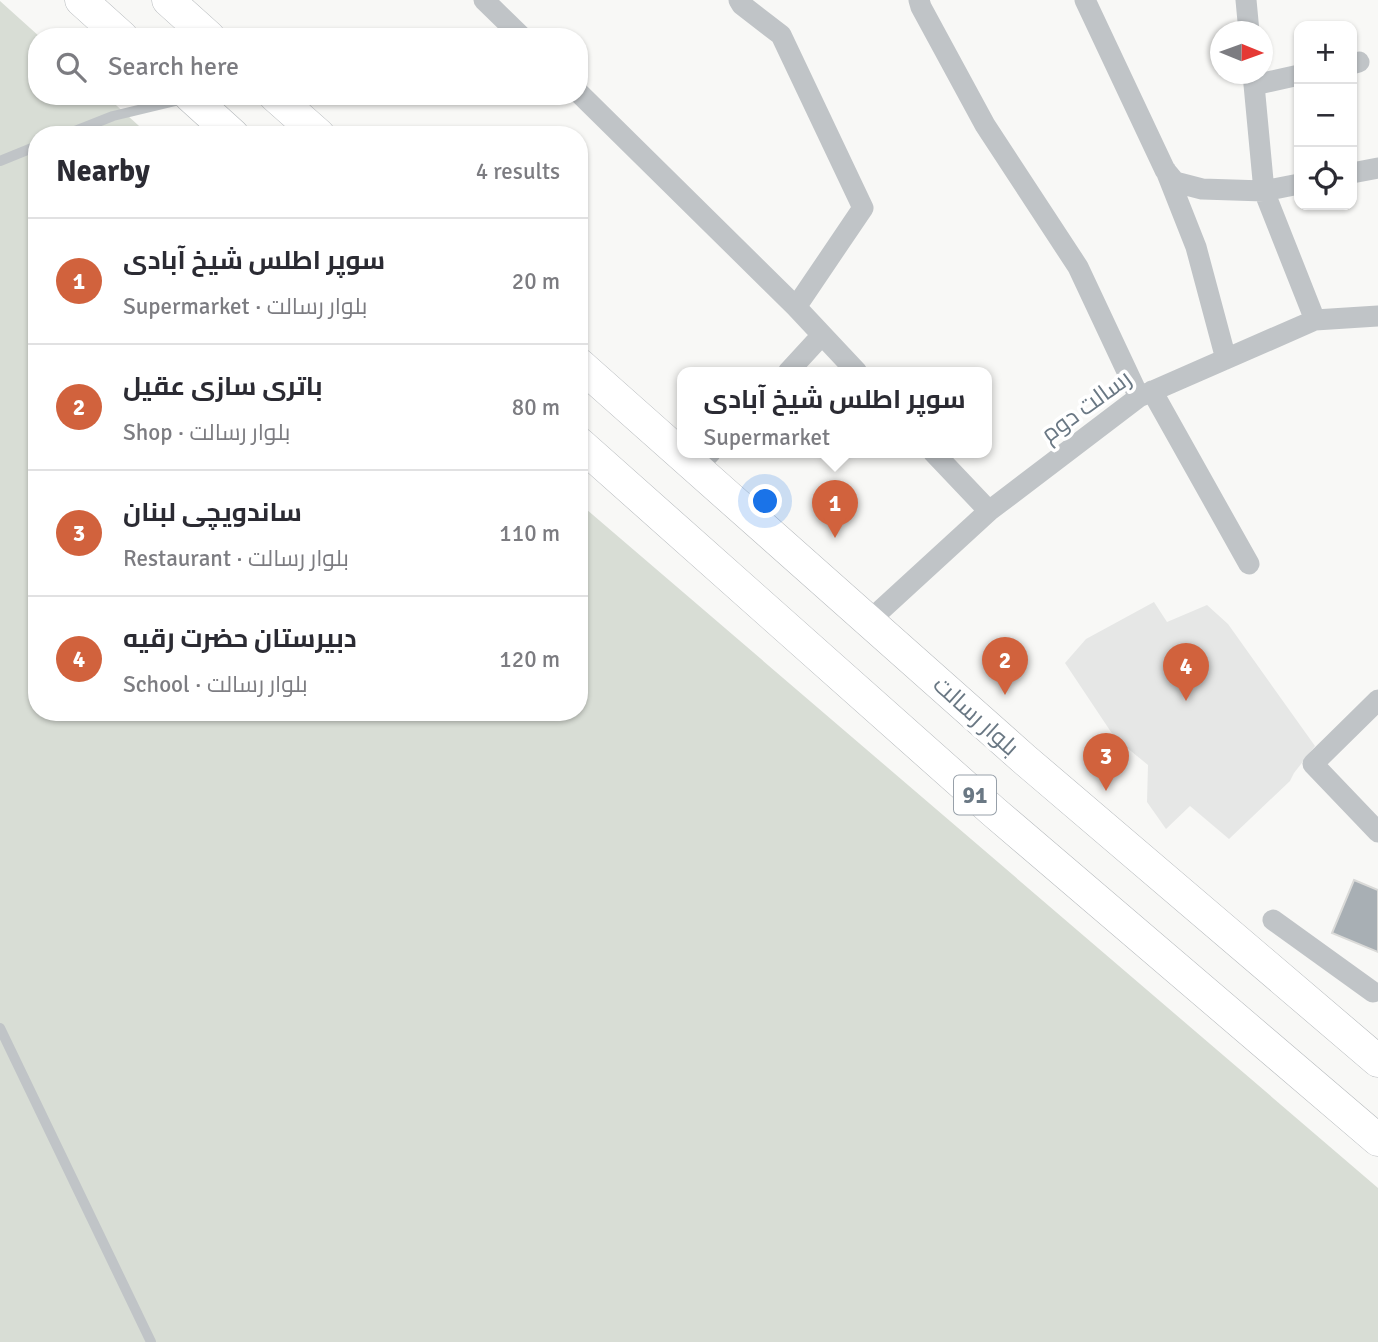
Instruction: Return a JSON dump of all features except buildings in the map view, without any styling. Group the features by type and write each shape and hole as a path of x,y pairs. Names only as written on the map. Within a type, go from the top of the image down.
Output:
{"main road":[{"path":"81,0 112,28"},
{"path":"168,0 199,28"},
{"path":"200,105 223,126"},
{"path":"285,105 309,126"},
{"name":"بلوار رسالت","path":"588,372 677,440"},
{"name":"91","path":"588,451 994,812 1378,1140"},
{"name":"بلوار رسالت","path":"703,460 869,621 1024,759 1378,1061"}],"street":[{"path":"484,0 513,28"},
{"path":"739,0 781,35 863,208 796,307"},
{"path":"919,0 985,125 1078,267 1145,394 1250,564"},
{"path":"1085,0 1165,170 1196,247 1226,359"},
{"path":"1246,0 1248,21"},
{"path":"1273,77 1294,75"},
{"path":"1254,84 1264,191 1315,320"},
{"path":"588,102 796,307 852,367"},
{"path":"1357,172 1378,168"},
{"path":"1165,170 1175,182 1202,189 1264,191 1294,185"},
{"name":"رسالت دوم","path":"869,621 989,511 1145,394 1315,320 1378,316"},
{"path":"793,367 822,335"},
{"path":"939,458 989,511"},
{"path":"1378,700 1313,764 1378,832"},
{"path":"1273,920 1376,991"}],"lane":[{"path":"88,126 113,116 158,105"},
{"path":"0,161 28,150"},
{"path":"0,1028 151,1342"}],"shaded area":[{"path":"0,1 30,28 28,105 116,105 139,126 28,126 28,721 588,721 588,511 1378,1188 1378,1342 0,1342"},
{"path":"1154,602 1167,622 1207,605 1228,624 1315,746 1290,781 1229,839 1190,806 1166,829 1147,802 1148,765 1115,738 1065,663 1086,639"}],"place":[{"name":"سوپر اطلس شیخ آبادی","path":"835,538"},
{"name":"باتری سازی عقیل","path":"1005,695"},
{"name":"دبیرستان حضرت رقیه","path":"1186,701"},
{"name":"ساندویچی لبنان","path":"1106,791"}]}
